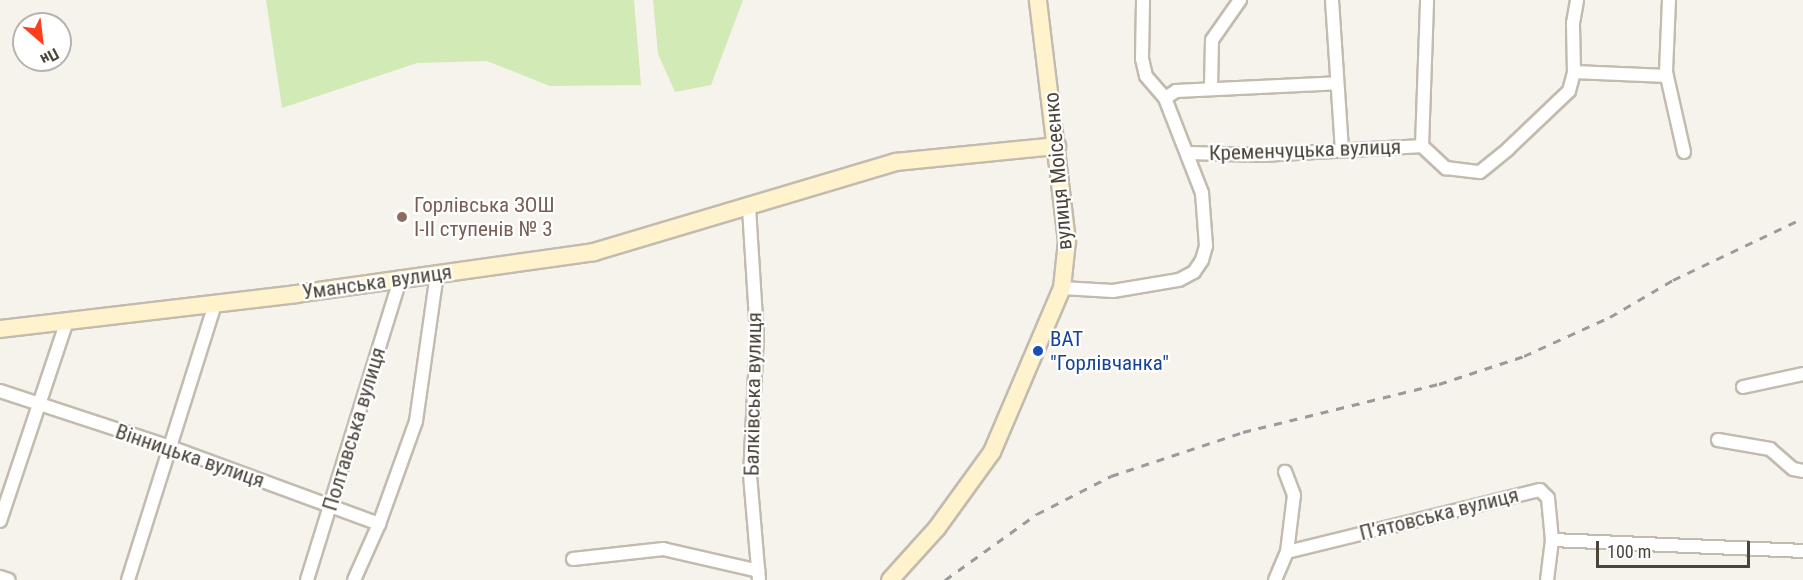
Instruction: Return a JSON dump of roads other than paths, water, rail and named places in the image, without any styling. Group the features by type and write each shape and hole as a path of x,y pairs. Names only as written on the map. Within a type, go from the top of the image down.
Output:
{"street":[{"name":"вулиця Моісеєнко","path":"890,580 944,519 992,452 1062,288 1067,241 1038,0"},
{"path":"1062,288 1113,291 1179,280 1194,272 1206,246 1202,193 1188,153 1165,98 1146,76 1142,59 1143,0"},
{"path":"1211,88 1212,40 1239,0"},
{"path":"1332,0 1342,149"},
{"path":"1427,0 1422,146 1446,168 1480,172 1569,91 1574,72 1573,23 1577,0"},
{"path":"1669,0 1667,76 1684,152"},
{"path":"1574,72 1667,76"},
{"path":"1165,98 1171,92 1211,88 1337,83"},
{"name":"Уманська вулиця","path":"0,329 66,324 594,252 749,208 896,162 1057,146"},
{"name":"Кременчуцька вулиця","path":"1188,153 1263,155 1422,146"},
{"name":"Балківська вулиця","path":"749,208 757,334 750,475 759,575"},
{"path":"354,580 380,524 416,421 438,273"},
{"name":"Полтавська вулиця","path":"307,580 401,277"},
{"path":"128,580 215,304"},
{"path":"0,521 66,324"},
{"path":"1743,387 1803,374"},
{"name":"Вінницька вулиця","path":"0,391 170,447 380,524"},
{"path":"1718,440 1770,449 1792,469 1803,471"},
{"path":"1275,580 1287,552 1294,495 1285,472"},
{"name":"П’ятовська вулиця","path":"1287,552 1540,490 1548,498 1552,540"},
{"path":"1547,580 1552,540 1803,551"},
{"path":"573,559 663,549 759,575"},
{"path":"0,577 9,580"}],"railway":[{"path":"945,580 1037,514 1111,476 1243,432 1439,384 1524,356 1610,317 1673,280 1803,218"}],"place":[{"name":"Горлівська ЗОШ І-ІІ ступенів № 3","path":"402,217"},
{"name":"ВАТ \"Горлівчанка\"","path":"1038,351"}]}
